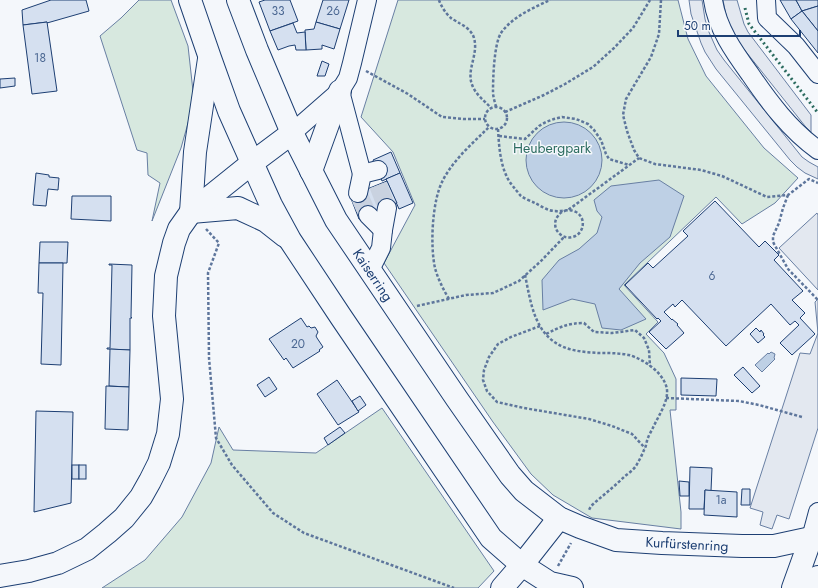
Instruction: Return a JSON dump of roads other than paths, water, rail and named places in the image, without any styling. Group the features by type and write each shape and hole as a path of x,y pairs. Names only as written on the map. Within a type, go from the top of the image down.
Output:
{"main road":[{"path":"190,0 229,111 271,205 290,240 491,538 522,565 550,582 572,588"},
{"name":"Kaiserring","path":"238,0 257,50 292,133 336,220 510,475 524,491 559,518"},
{"path":"191,212 195,152 210,58"},
{"path":"311,171 340,90"},
{"path":"0,576 29,572 58,563 86,549 124,518 141,497 159,463 168,434 172,399 164,316 166,276 176,236 191,212 292,133"},
{"path":"191,212 238,208 266,221 290,240"},
{"path":"502,588 559,518"},
{"name":"Kurfürstenring","path":"559,518 616,540 662,543 774,546 814,536"},
{"path":"794,588 814,536"},
{"path":"794,588 818,577"}],"street":[{"path":"292,133 340,90 348,78 367,0"},
{"path":"713,0 720,24 733,50 787,123 818,150"},
{"path":"766,0 767,18 796,46 818,74"},
{"path":"340,90 369,182"},
{"path":"370,270 381,248 383,230 377,211"},
{"path":"814,536 818,512"}],"water":[{"path":"564,122 578,125 591,133 599,146 602,160 599,174 591,187 578,195 564,198 550,195 537,187 529,174 526,160 529,146 537,133 550,125"},
{"path":"659,180 684,196 670,237 640,263 619,289 646,319 621,330 602,328 595,304 572,299 543,310 542,280 559,260 579,249 597,233 602,217 597,211 594,200 611,186"},
{"path":"771,352 775,354 775,359 762,372 755,365"}],"tunnel":[{"path":"378,185 387,208"},
{"path":"358,193 368,215"}],"park label":[{"name":"Heubergpark","path":"552,148"}]}
